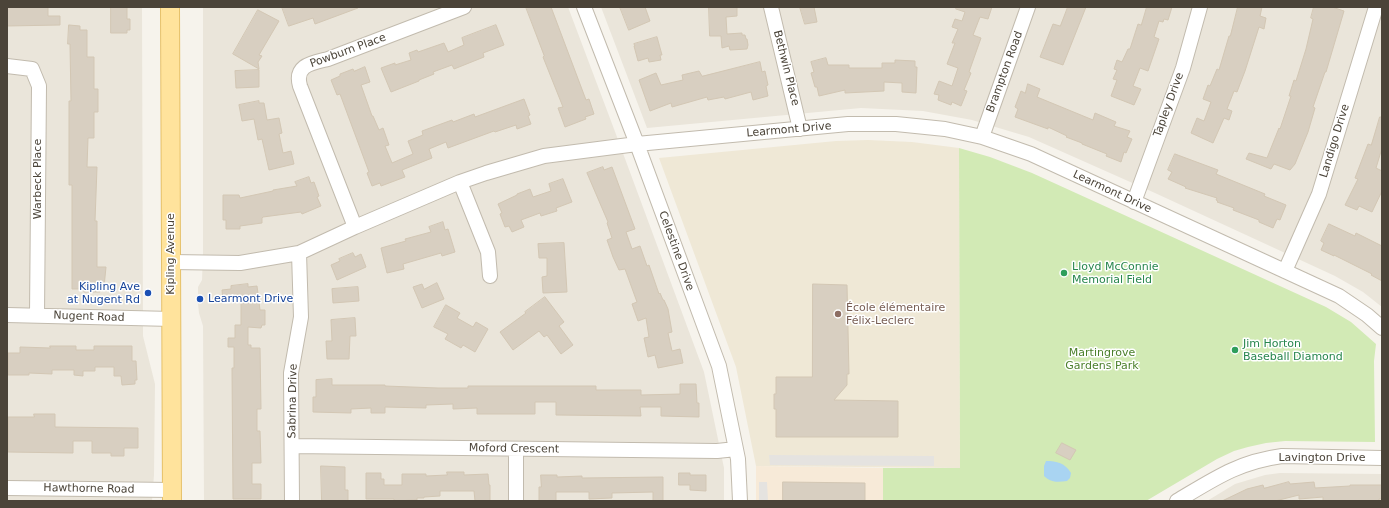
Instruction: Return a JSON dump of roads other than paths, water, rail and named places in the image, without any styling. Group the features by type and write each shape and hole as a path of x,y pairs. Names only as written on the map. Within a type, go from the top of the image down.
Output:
{"main road":[{"name":"Kipling Avenue","path":"170,7 172,496"}],"street":[{"name":"Powburn Place","path":"355,227 300,86 298,79 300,70 312,63 328,59 464,7"},
{"name":"Celestine Drive","path":"584,7 637,144 719,366 739,467 740,501"},
{"name":"Bethwin Place","path":"771,7 800,128"},
{"name":"Brampton Road","path":"982,137 1028,7"},
{"name":"Tapley Drive","path":"1134,202 1183,68 1200,7"},
{"name":"Landigo Drive","path":"1285,270 1319,194 1376,7"},
{"name":"Warbeck Place","path":"7,66 32,70 39,86 37,315"},
{"name":"Learmont Drive","path":"171,262 240,263 299,253 460,182 544,156 637,144 800,128 848,124 896,124 944,129 982,137 1031,154 1339,296 1367,314 1382,328"},
{"path":"460,182 488,252 490,276"},
{"name":"Sabrina Drive","path":"292,501 291,373 301,317 299,253"},
{"name":"Nugent Road","path":"7,315 172,319"},
{"name":"Moford Crescent","path":"292,446 736,450"},
{"path":"516,448 516,501"},
{"name":"Lavington Drive","path":"1177,501 1223,473 1265,458 1282,456 1382,458"},
{"name":"Hawthorne Road","path":"7,488 172,496"}],"water":[{"path":"1046,461 1054,461 1063,465 1071,473 1070,478 1067,481 1058,482 1052,481 1044,476 1044,466"}],"place":[{"name":"Lloyd McConnie Memorial Field","path":"1064,273"},
{"name":"Kipling Ave at Nugent Rd","path":"148,293"},
{"name":"Learmont Drive","path":"200,299"},
{"name":"École élémentaire Félix-Leclerc","path":"838,314"},
{"name":"Jim Horton Baseball Diamond","path":"1235,350"}],"park label":[{"name":"Martingrove Gardens Park","path":"1102,359"}]}
